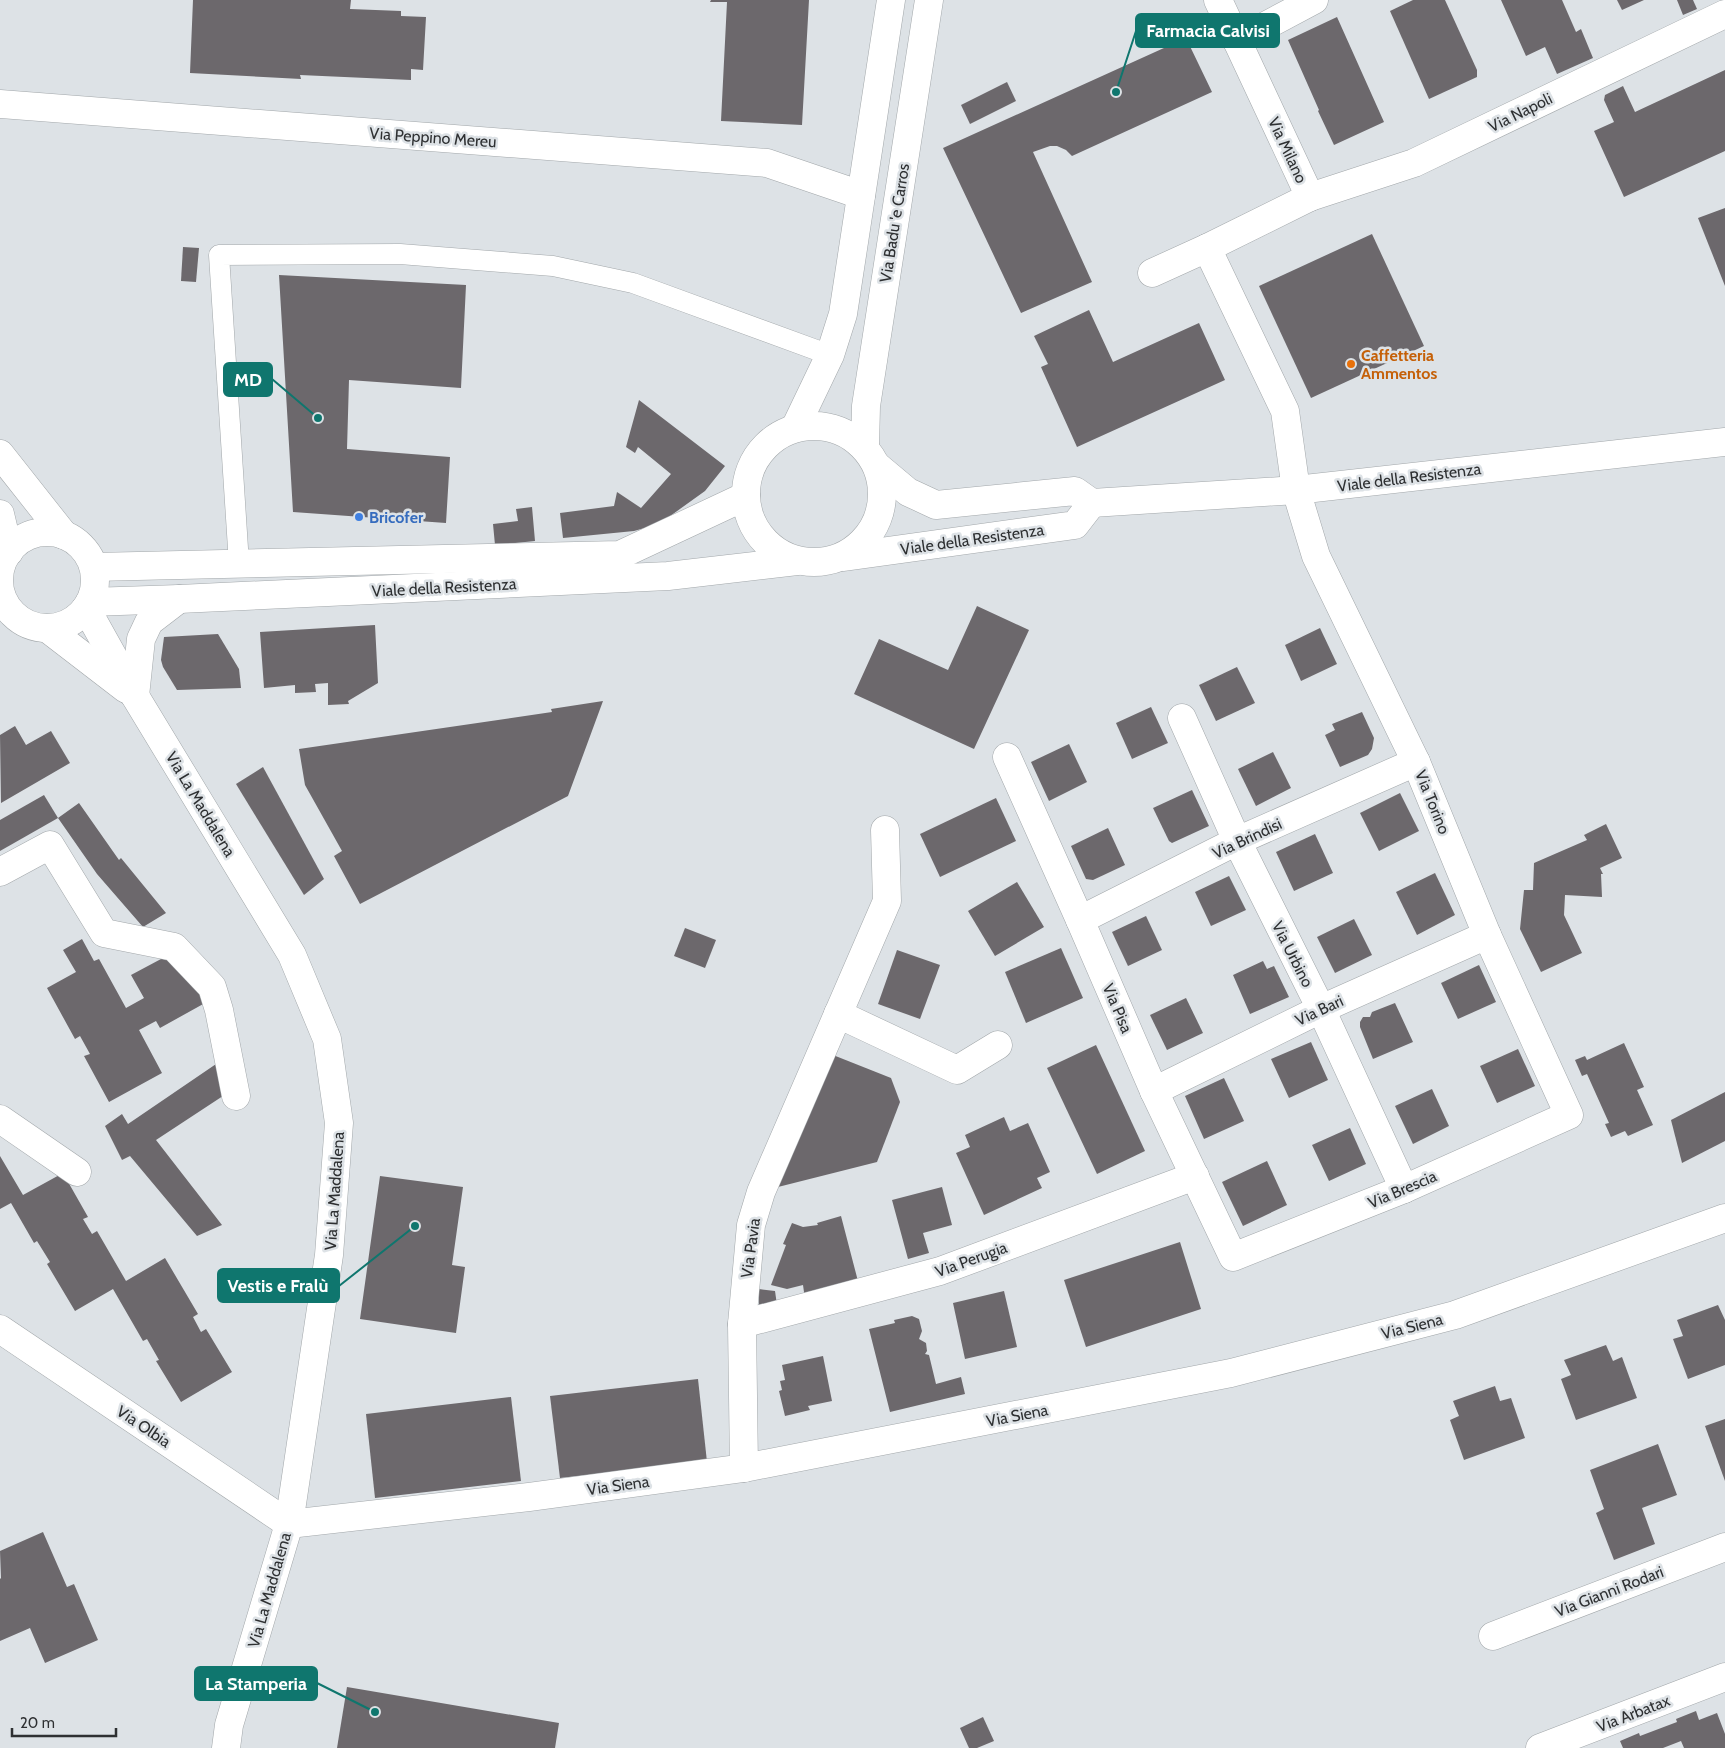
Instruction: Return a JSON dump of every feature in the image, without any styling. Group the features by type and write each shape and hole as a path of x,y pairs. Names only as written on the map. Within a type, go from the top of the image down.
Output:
{"street":[{"path":"795,428 830,355 843,314 891,0"},
{"name":"Via Badu 'e Carros","path":"871,456 866,406 929,0"},
{"name":"Via Milano","path":"1152,273 1208,248 1310,197 1218,0"},
{"path":"1238,41 1314,0"},
{"name":"Via Napoli","path":"1310,197 1414,162 1725,14"},
{"name":"Via Peppino Mereu","path":"0,104 767,163 861,195"},
{"path":"1208,248 1285,411 1296,490"},
{"path":"813,425 832,428 850,435 871,456 882,486 882,508 874,528 860,545 842,557 820,563 797,561 776,552 760,537 750,518 746,496 748,474 758,453 775,438 795,428 813,425"},
{"name":"Viale della Resistenza","path":"871,456 908,492 936,505 1075,492 1092,503 1296,490 1725,442"},
{"path":"0,454 64,535 77,543 87,554 94,567 94,591 88,605 76,619 62,626 48,629 35,627 14,615 3,604 0,590 0,575 4,558 0,514"},
{"name":"Via Torino","path":"1296,490 1316,556 1416,762 1487,934 1569,1115"},
{"name":"Viale della Resistenza","path":"94,567 620,555 746,496"},
{"name":"Viale della Resistenza","path":"842,557 1075,525 1092,503"},
{"path":"4,558 20,541 34,534 64,535"},
{"name":"Viale della Resistenza","path":"88,605 668,576 797,561"},
{"path":"135,696 141,638 149,622 178,600"},
{"name":"Via La Maddalena","path":"88,605 135,696 292,955 327,1039 339,1123 329,1255 289,1524 224,1740"},
{"name":"Via La Maddalena","path":"48,629 135,696"},
{"name":"Via Urbino","path":"1182,718 1237,841 1321,1009 1404,1190"},
{"name":"Via Pisa","path":"1007,757 1154,1091 1233,1258"},
{"name":"Via Brindisi","path":"1080,920 1237,841 1416,762"},
{"name":"Via Pavia","path":"744,1468 742,1324 751,1225 761,1192 887,901 884,830"},
{"path":"0,872 50,844 104,933 174,947 212,987 219,1010 236,1096"},
{"name":"Via Bari","path":"1154,1091 1321,1009 1487,934"},
{"path":"838,1014 957,1070 998,1045"},
{"name":"Via Brescia","path":"1233,1258 1404,1190 1569,1115"},
{"path":"0,1119 77,1172"},
{"name":"Via Perugia","path":"742,1324 940,1271 1195,1176"},
{"name":"Via Siena","path":"289,1524 529,1497 744,1468 1250,1368 1455,1314 1725,1218"},
{"name":"Via Olbia","path":"0,1328 289,1524"},
{"name":"Via Gianni Rodari","path":"1493,1636 1725,1547"},
{"name":"Via Arbatax","path":"1540,1748 1725,1677"}],"lane":[{"path":"239,564 219,256 400,254 554,266 633,283 830,355"}],"building":[{"path":"193,0 351,0 350,9 401,11 401,16 426,17 423,70 411,69 411,80 300,75 301,79 190,73"},
{"path":"711,0 809,0 802,125 721,121 727,2 710,2"},
{"path":"1413,0 1445,0 1477,70 1477,77 1429,99 1390,11"},
{"path":"1501,0 1562,0 1576,32 1581,29 1593,58 1557,74 1545,47 1526,56"},
{"path":"1617,0 1644,0 1622,10"},
{"path":"1677,0 1693,0 1697,9 1683,15"},
{"path":"1337,17 1384,122 1334,145 1288,40"},
{"path":"1186,38 1212,92 1072,156 1066,150 1057,146 1050,146 1033,152 1092,282 1021,313 943,148"},
{"path":"1725,70 1725,151 1624,197 1594,131 1614,122 1604,100 1605,95 1623,86 1635,112"},
{"path":"1007,82 1016,101 970,124 961,105"},
{"path":"1725,208 1725,286 1698,218"},
{"path":"1372,234 1424,346 1311,398 1259,286"},
{"path":"183,247 199,248 196,282 181,281"},
{"path":"279,275 466,285 461,388 349,380 347,449 450,457 446,523 293,512"},
{"path":"1089,310 1113,362 1199,323 1225,380 1077,447 1041,367 1048,364 1034,336"},
{"path":"639,400 725,466 705,491 659,524 634,531 563,538 560,513 614,506 617,492 641,508 671,474 638,447 635,453 626,447"},
{"path":"532,507 535,541 495,545 493,524 518,521 516,509"},
{"path":"977,606 1029,630 974,749 854,694 879,639 948,670"},
{"path":"375,625 378,683 348,701 349,704 328,705 328,683 315,684 316,692 295,693 295,685 264,688 260,632"},
{"path":"1320,628 1337,664 1301,681 1285,645"},
{"path":"218,634 239,669 241,688 177,690 163,667 161,660 164,637"},
{"path":"1237,667 1255,703 1216,721 1199,685"},
{"path":"603,701 568,796 360,904 334,856 342,851 305,785 299,749 552,712 551,709"},
{"path":"1151,707 1168,743 1132,759 1116,723"},
{"path":"1362,712 1374,738 1372,749 1368,755 1340,767 1325,735 1335,730 1332,724"},
{"path":"15,726 26,745 51,731 70,763 1,803 0,735"},
{"path":"1069,744 1087,782 1049,801 1031,762"},
{"path":"1273,752 1291,788 1256,806 1238,769"},
{"path":"263,767 324,879 304,895 236,784"},
{"path":"1192,790 1209,826 1172,843 1169,841 1153,808"},
{"path":"1400,793 1419,831 1379,851 1360,813"},
{"path":"44,795 58,818 0,851 0,820"},
{"path":"996,798 1016,841 940,877 920,834"},
{"path":"79,803 119,860 121,858 166,913 143,927 97,874 58,818"},
{"path":"1606,824 1622,858 1600,868 1603,874 1601,874 1602,897 1565,895 1564,915 1582,953 1541,972 1520,929 1524,890 1533,890 1534,863 1587,840 1584,835"},
{"path":"1108,828 1125,865 1093,880 1086,879 1071,846"},
{"path":"1315,834 1333,873 1294,891 1276,852"},
{"path":"1435,873 1455,915 1417,935 1396,892"},
{"path":"1229,876 1246,910 1211,926 1195,892"},
{"path":"1017,882 1044,927 995,956 968,911"},
{"path":"1146,916 1162,950 1128,966 1112,932"},
{"path":"1354,919 1372,955 1335,973 1317,937"},
{"path":"685,928 716,940 705,968 674,956"},
{"path":"82,939 94,961 99,959 126,1008 144,998 131,975 176,951 205,1003 160,1028 156,1021 139,1030 162,1073 109,1102 84,1056 90,1054 80,1036 75,1039 47,988 76,972 63,950"},
{"path":"1061,948 1083,998 1026,1023 1005,972"},
{"path":"897,950 940,965 920,1019 878,1004"},
{"path":"1263,961 1267,969 1274,966 1289,997 1250,1014 1233,975"},
{"path":"1479,965 1496,1002 1458,1019 1441,983"},
{"path":"1186,998 1203,1033 1167,1050 1150,1015"},
{"path":"1395,1003 1413,1042 1373,1059 1360,1027 1360,1022 1363,1017 1370,1017 1372,1012"},
{"path":"1311,1042 1328,1080 1289,1098 1271,1059"},
{"path":"1624,1043 1644,1087 1637,1090 1653,1125 1628,1136 1625,1131 1611,1137 1605,1124 1609,1123 1587,1074 1582,1076 1575,1060 1585,1056 1587,1060"},
{"path":"1096,1045 1145,1151 1097,1174 1047,1068"},
{"path":"1518,1049 1535,1086 1497,1103 1480,1066"},
{"path":"833,1055 891,1078 900,1102 877,1162 774,1188"},
{"path":"219,1062 229,1092 156,1140 222,1225 197,1236 130,1156 122,1160 105,1126 122,1114 128,1124"},
{"path":"1224,1078 1244,1121 1204,1139 1185,1096"},
{"path":"1432,1089 1449,1126 1413,1144 1395,1106"},
{"path":"1725,1092 1725,1141 1682,1163 1671,1120"},
{"path":"1004,1117 1010,1131 1028,1123 1050,1172 1037,1178 1042,1188 984,1215 956,1153 970,1147 965,1135"},
{"path":"1350,1128 1366,1164 1329,1181 1312,1145"},
{"path":"0,1156 23,1195 63,1173 88,1217 83,1219 92,1234 97,1231 126,1281 165,1258 198,1314 193,1317 201,1332 206,1329 232,1372 181,1402 156,1361 159,1360 147,1339 143,1341 113,1289 75,1311 47,1264 50,1262 37,1241 34,1243 11,1203 0,1209"},
{"path":"1267,1161 1287,1205 1243,1226 1222,1182"},
{"path":"380,1176 463,1187 452,1265 465,1267 456,1333 360,1319"},
{"path":"942,1187 952,1225 923,1233 929,1253 908,1259 892,1200"},
{"path":"841,1216 859,1285 805,1299 803,1285 787,1289 771,1285 786,1245 783,1244 792,1223 803,1227 818,1225 817,1223"},
{"path":"1180,1242 1201,1309 1086,1347 1064,1280"},
{"path":"759,1289 775,1291 777,1305 759,1311"},
{"path":"1004,1291 1017,1347 965,1359 953,1303"},
{"path":"1718,1305 1725,1320 1725,1365 1688,1379 1673,1339 1683,1336 1677,1320"},
{"path":"912,1316 919,1319 922,1331 919,1339 926,1343 927,1351 925,1354 929,1355 936,1384 961,1377 965,1394 890,1412 869,1329 895,1323 894,1320"},
{"path":"1606,1345 1613,1361 1622,1357 1637,1398 1576,1420 1561,1379 1571,1375 1564,1360"},
{"path":"823,1356 832,1401 808,1406 810,1410 785,1416 779,1391 782,1390 780,1381 785,1380 782,1365"},
{"path":"698,1379 707,1462 560,1478 550,1396"},
{"path":"1495,1386 1500,1401 1511,1398 1525,1438 1464,1460 1450,1420 1459,1416 1453,1401"},
{"path":"511,1397 521,1481 375,1498 366,1414"},
{"path":"1725,1419 1725,1481 1705,1426"},
{"path":"1658,1444 1677,1495 1642,1508 1655,1544 1614,1560 1596,1513 1604,1509 1590,1470"},
{"path":"43,1532 67,1587 74,1584 98,1640 45,1663 30,1628 0,1641 0,1551"},
{"path":"347,1687 559,1723 555,1748 337,1748"},
{"path":"1696,1711 1699,1720 1717,1713 1725,1734 1725,1748 1684,1748 1681,1741 1663,1748 1623,1748 1620,1741 1639,1733 1640,1736 1677,1722 1676,1719"},
{"path":"983,1717 994,1741 977,1748 969,1748 960,1728"}],"place":[{"name":"Farmacia Calvisi","path":"1116,92"},
{"name":"Caffetteria Ammentos","path":"1351,364"},
{"name":"MD","path":"318,418"},
{"name":"Bricofer","path":"359,517"},
{"name":"Vestis e Fralù","path":"415,1226"},
{"name":"La Stamperia","path":"375,1712"}]}
